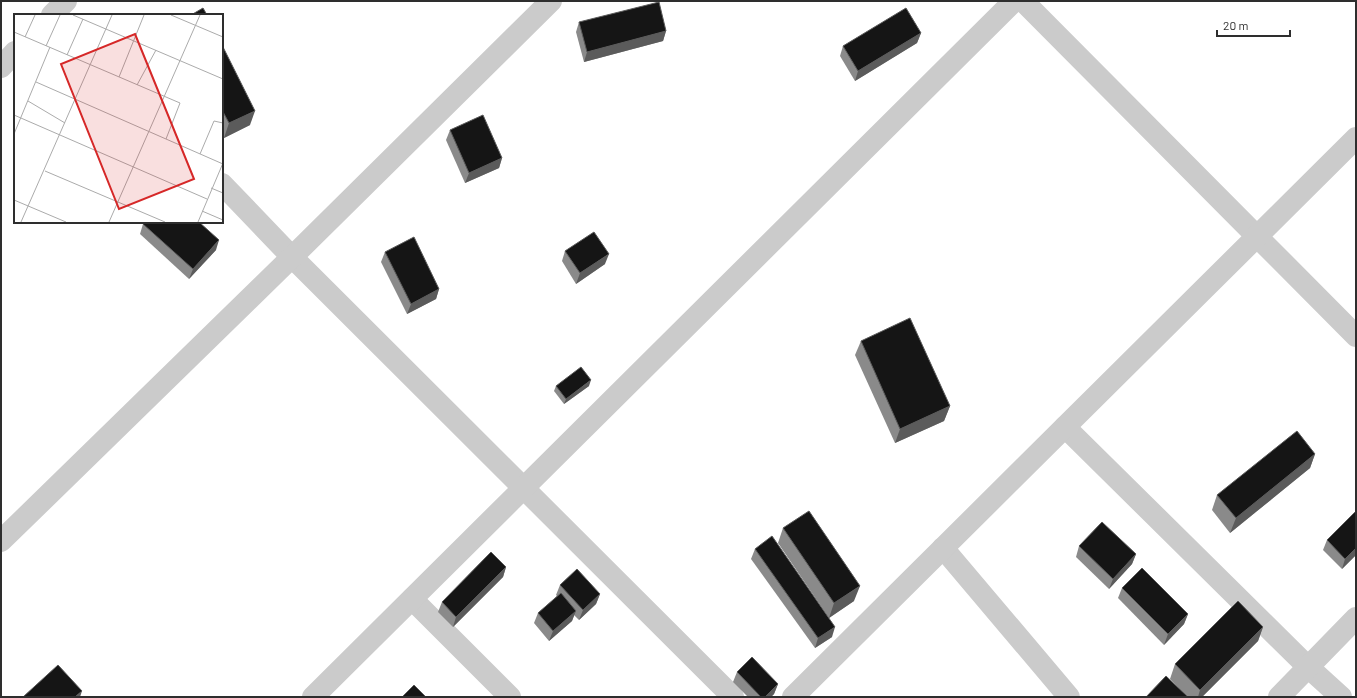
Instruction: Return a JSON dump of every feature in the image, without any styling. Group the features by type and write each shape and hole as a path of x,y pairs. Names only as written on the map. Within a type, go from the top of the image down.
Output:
{"street":[{"path":"1,541 292,257 551,1"},
{"path":"313,697 1014,1"},
{"path":"1023,1 1356,336"},
{"path":"1,67 14,53"},
{"path":"793,697 1356,138"},
{"path":"223,185 292,257 733,697"},
{"path":"1065,426 1308,668 1341,697"},
{"path":"943,548 1069,697"},
{"path":"412,599 510,697"},
{"path":"1279,697 1356,618"}],"building":[{"path":"659,2 666,31 587,52 579,22"},
{"path":"203,8 206,14 193,14"},
{"path":"906,8 921,33 858,71 843,46"},
{"path":"223,47 255,111 229,123 223,112"},
{"path":"483,115 502,158 469,173 450,130"},
{"path":"200,223 219,240 193,269 143,224"},
{"path":"594,232 609,254 580,273 565,251"},
{"path":"414,237 439,289 411,304 385,252"},
{"path":"910,318 950,406 900,429 861,341"},
{"path":"581,367 591,380 566,399 556,386"},
{"path":"1297,431 1315,454 1236,518 1217,495"},
{"path":"809,511 860,586 834,603 783,528"},
{"path":"1356,511 1356,548 1345,559 1327,540"},
{"path":"1102,522 1136,554 1113,579 1079,546"},
{"path":"772,536 835,627 818,638 755,549"},
{"path":"491,552 506,567 456,617 442,602"},
{"path":"1142,568 1188,614 1168,634 1122,588"},
{"path":"577,569 600,594 583,610 560,585"},
{"path":"561,593 576,611 553,631 538,613"},
{"path":"1238,601 1263,627 1200,690 1175,664"},
{"path":"752,657 778,684 765,697 761,697 737,672"},
{"path":"58,665 82,691 75,697 23,697"},
{"path":"1166,676 1188,697 1146,697"},
{"path":"414,685 426,697 402,697"}]}
